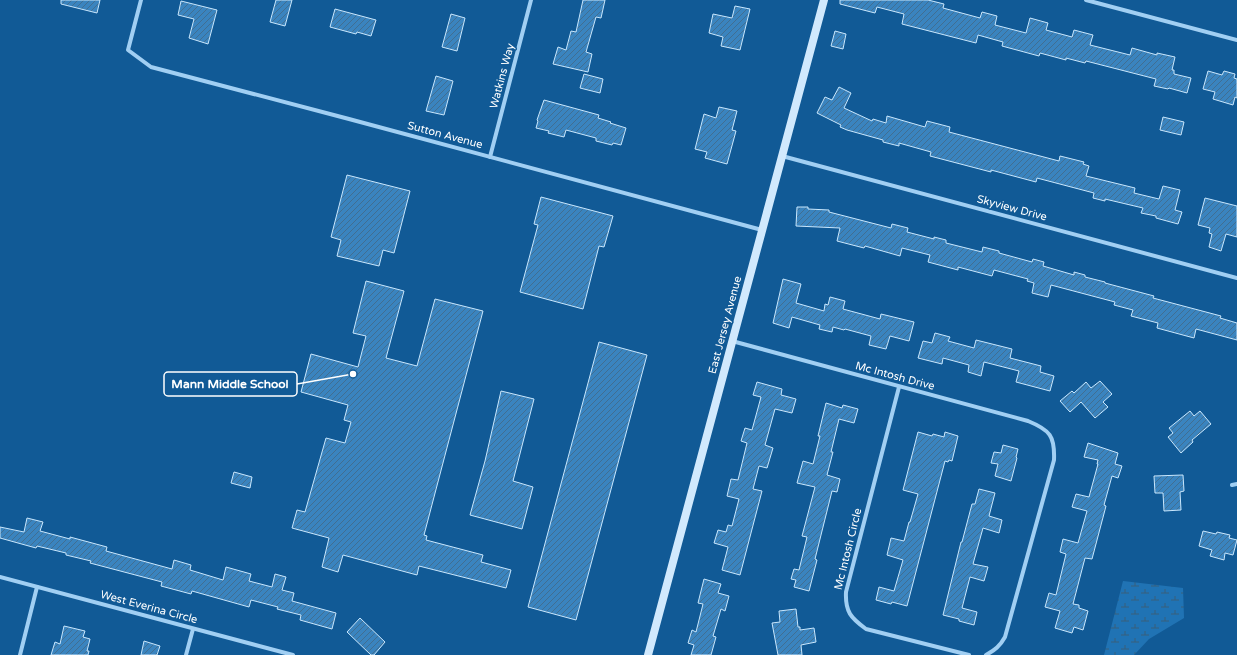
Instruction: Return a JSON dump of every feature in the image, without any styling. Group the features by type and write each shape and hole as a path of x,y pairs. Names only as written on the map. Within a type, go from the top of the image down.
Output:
{"street":[{"name":"Sutton Avenue","path":"141,0 128,50 151,67 762,230"},
{"name":"Watkins Way","path":"490,157 531,0"},
{"name":"East Jersey Avenue","path":"648,655 824,0"},
{"path":"1086,0 1237,40"},
{"name":"Skyview Drive","path":"782,156 1237,278"},
{"name":"Mc Intosh Drive","path":"732,341 1028,421 1041,426 1050,434 1055,444 1054,460 1005,637 1001,645 986,655"},
{"name":"Mc Intosh Circle","path":"899,387 846,592 846,604 849,614 856,622 866,629 969,655"},
{"path":"1232,486 1237,484"},
{"name":"West Everina Circle","path":"0,577 293,655"},
{"path":"20,655 37,587"},
{"path":"186,655 193,629"}],"green space":[{"path":"1123,581 1183,588 1184,618 1149,639 1134,655 1104,655"}],"building":[{"path":"61,0 100,0 97,13 61,4"},
{"path":"276,0 292,0 285,26 270,22"},
{"path":"583,0 605,0 601,18 596,17 586,52 592,54 588,72 553,64 558,47 566,50 571,31 576,32"},
{"path":"840,0 928,0 944,4 943,8 980,18 982,12 997,16 995,25 1026,33 1030,18 1048,23 1046,30 1072,37 1074,30 1093,35 1090,45 1130,55 1132,48 1157,55 1157,53 1175,57 1172,70 1174,70 1174,74 1191,78 1187,93 1154,86 1156,79 1086,61 1085,63 1066,58 1066,60 1040,53 1039,56 1002,46 1003,42 978,35 976,43 902,24 904,14 877,7 875,13 840,4"},
{"path":"181,1 217,10 208,44 189,38 194,19 178,15"},
{"path":"735,6 750,9 740,50 721,46 723,37 709,33 713,14 732,18"},
{"path":"335,9 376,20 371,36 357,32 356,34 330,27"},
{"path":"451,14 465,18 457,51 442,47"},
{"path":"835,31 846,34 843,49 831,46"},
{"path":"1208,71 1222,75 1224,71 1235,74 1234,78 1237,79 1237,98 1235,97 1233,105 1213,99 1215,92 1203,89"},
{"path":"584,74 603,79 600,93 580,88"},
{"path":"436,76 453,81 444,115 426,111"},
{"path":"839,87 851,93 844,108 872,121 873,119 886,123 887,116 925,127 927,121 950,127 949,132 1059,161 1060,156 1084,162 1083,164 1089,166 1086,176 1135,188 1134,193 1159,199 1163,186 1180,190 1175,210 1182,212 1178,224 1156,218 1156,216 1141,213 1143,208 1105,199 1105,201 1093,198 1094,193 1037,178 1036,182 991,170 991,172 930,156 931,152 899,143 899,146 883,142 883,140 847,130 840,127 841,125 817,113 825,97 832,100"},
{"path":"544,100 599,115 598,118 626,128 621,145 613,143 612,145 596,141 596,138 566,130 564,137 536,128 537,120"},
{"path":"719,107 737,111 732,130 736,131 727,164 705,158 707,152 695,149 704,114 716,118"},
{"path":"1163,117 1184,122 1181,135 1160,130"},
{"path":"347,175 410,191 394,253 383,250 379,266 337,256 341,240 331,237"},
{"path":"541,197 613,216 604,247 599,246 583,309 520,292 538,225 534,224"},
{"path":"1205,198 1237,206 1237,237 1226,234 1221,251 1209,247 1212,234 1209,233 1210,228 1198,225"},
{"path":"797,207 829,210 829,212 891,228 892,224 908,228 907,232 934,239 934,237 946,240 946,243 982,252 983,247 1032,262 1033,259 1044,262 1043,266 1074,275 1074,272 1085,275 1085,277 1154,296 1153,298 1221,316 1220,318 1237,323 1237,340 1196,329 1194,338 1157,328 1158,323 1131,316 1133,310 1114,305 1115,302 1051,285 1048,297 1032,293 1034,283 1027,281 1028,279 994,270 992,276 958,267 958,270 928,262 930,255 902,248 900,256 865,246 864,248 837,241 840,228 796,226"},
{"path":"783,279 801,284 796,303 824,311 825,304 828,305 830,297 845,301 843,309 880,319 881,314 914,322 909,341 890,336 886,349 869,345 871,336 845,329 833,327 832,332 819,329 820,325 792,317 789,328 773,323"},
{"path":"366,281 404,291 386,358 417,366 435,299 483,311 424,535 427,536 426,540 483,555 481,562 511,570 506,588 419,566 417,575 343,555 338,572 322,567 329,538 292,528 297,510 305,512 326,438 345,443 351,422 344,420 348,405 301,392 311,354 358,367 366,336 353,333"},
{"path":"935,333 950,337 948,341 974,348 976,340 1012,349 1010,358 1041,366 1040,372 1054,376 1050,391 1016,382 1019,371 984,362 981,376 968,372 969,365 943,358 942,364 918,358 923,341 932,343"},
{"path":"599,342 647,355 576,620 528,607"},
{"path":"1100,381 1112,394 1103,402 1108,407 1095,418 1081,402 1070,412 1060,401 1072,391 1074,393 1086,382 1091,388"},
{"path":"757,382 782,389 781,395 796,399 792,413 775,409 765,445 773,448 767,468 759,466 753,489 762,491 740,575 722,570 728,547 714,543 718,530 726,532 728,525 732,526 739,499 727,496 731,479 738,480 747,443 741,441 745,428 752,430 761,397 753,395"},
{"path":"501,391 534,399 513,481 533,487 522,529 470,515 485,461"},
{"path":"826,403 842,408 843,405 858,409 854,423 839,419 827,475 840,479 837,492 832,491 815,559 817,560 809,591 794,587 796,580 791,579 794,569 799,570 807,537 802,536 815,487 797,483 803,461 813,464"},
{"path":"1190,411 1194,416 1200,411 1211,424 1192,440 1193,442 1181,453 1168,437 1173,433 1169,428"},
{"path":"918,432 932,436 933,434 944,437 945,432 958,436 952,461 945,461 907,606 876,600 879,587 894,591 903,560 887,555 891,538 904,541 918,494 903,490"},
{"path":"1088,443 1118,453 1115,464 1122,466 1118,478 1112,476 1092,559 1085,558 1073,604 1079,605 1079,608 1088,611 1083,630 1074,627 1072,633 1055,628 1060,611 1045,607 1049,593 1056,595 1066,554 1060,552 1063,539 1078,543 1087,511 1072,507 1076,494 1089,497 1098,464 1098,460 1084,457"},
{"path":"1003,445 1018,449 1011,481 995,476 998,464 991,463 994,452 1001,453"},
{"path":"234,472 252,477 250,488 231,483"},
{"path":"1183,475 1184,491 1180,492 1181,510 1164,511 1163,493 1155,493 1154,476"},
{"path":"979,489 995,493 989,516 1002,520 999,533 983,528 973,564 988,567 984,581 970,577 962,608 977,612 974,625 943,615 961,542 972,504 975,504"},
{"path":"27,518 43,522 40,531 107,547 106,551 172,569 174,560 191,565 190,570 223,580 226,567 251,574 249,581 272,587 275,574 286,577 282,590 294,593 292,601 336,613 332,629 300,620 301,615 277,609 278,607 251,600 249,607 192,591 191,594 161,586 162,582 90,563 91,561 66,555 66,553 37,546 36,548 0,538 0,527 24,532"},
{"path":"1203,531 1230,535 1229,538 1237,540 1233,555 1225,553 1224,560 1210,556 1212,550 1199,546"},
{"path":"704,579 721,584 718,593 729,596 725,611 721,609 713,636 716,637 711,655 691,655 694,645 688,643 692,630 696,632 703,604 698,603"},
{"path":"796,609 798,627 800,627 800,630 814,628 816,642 801,645 802,655 778,655 772,623 780,622 779,611"},
{"path":"360,618 385,642 374,655 371,655 347,632"},
{"path":"64,626 85,631 83,637 90,639 87,651 89,651 88,655 51,655 55,642 60,644"},
{"path":"144,641 160,646 157,655 141,655"}],"place":[{"name":"Mann Middle School","path":"353,374"}]}
